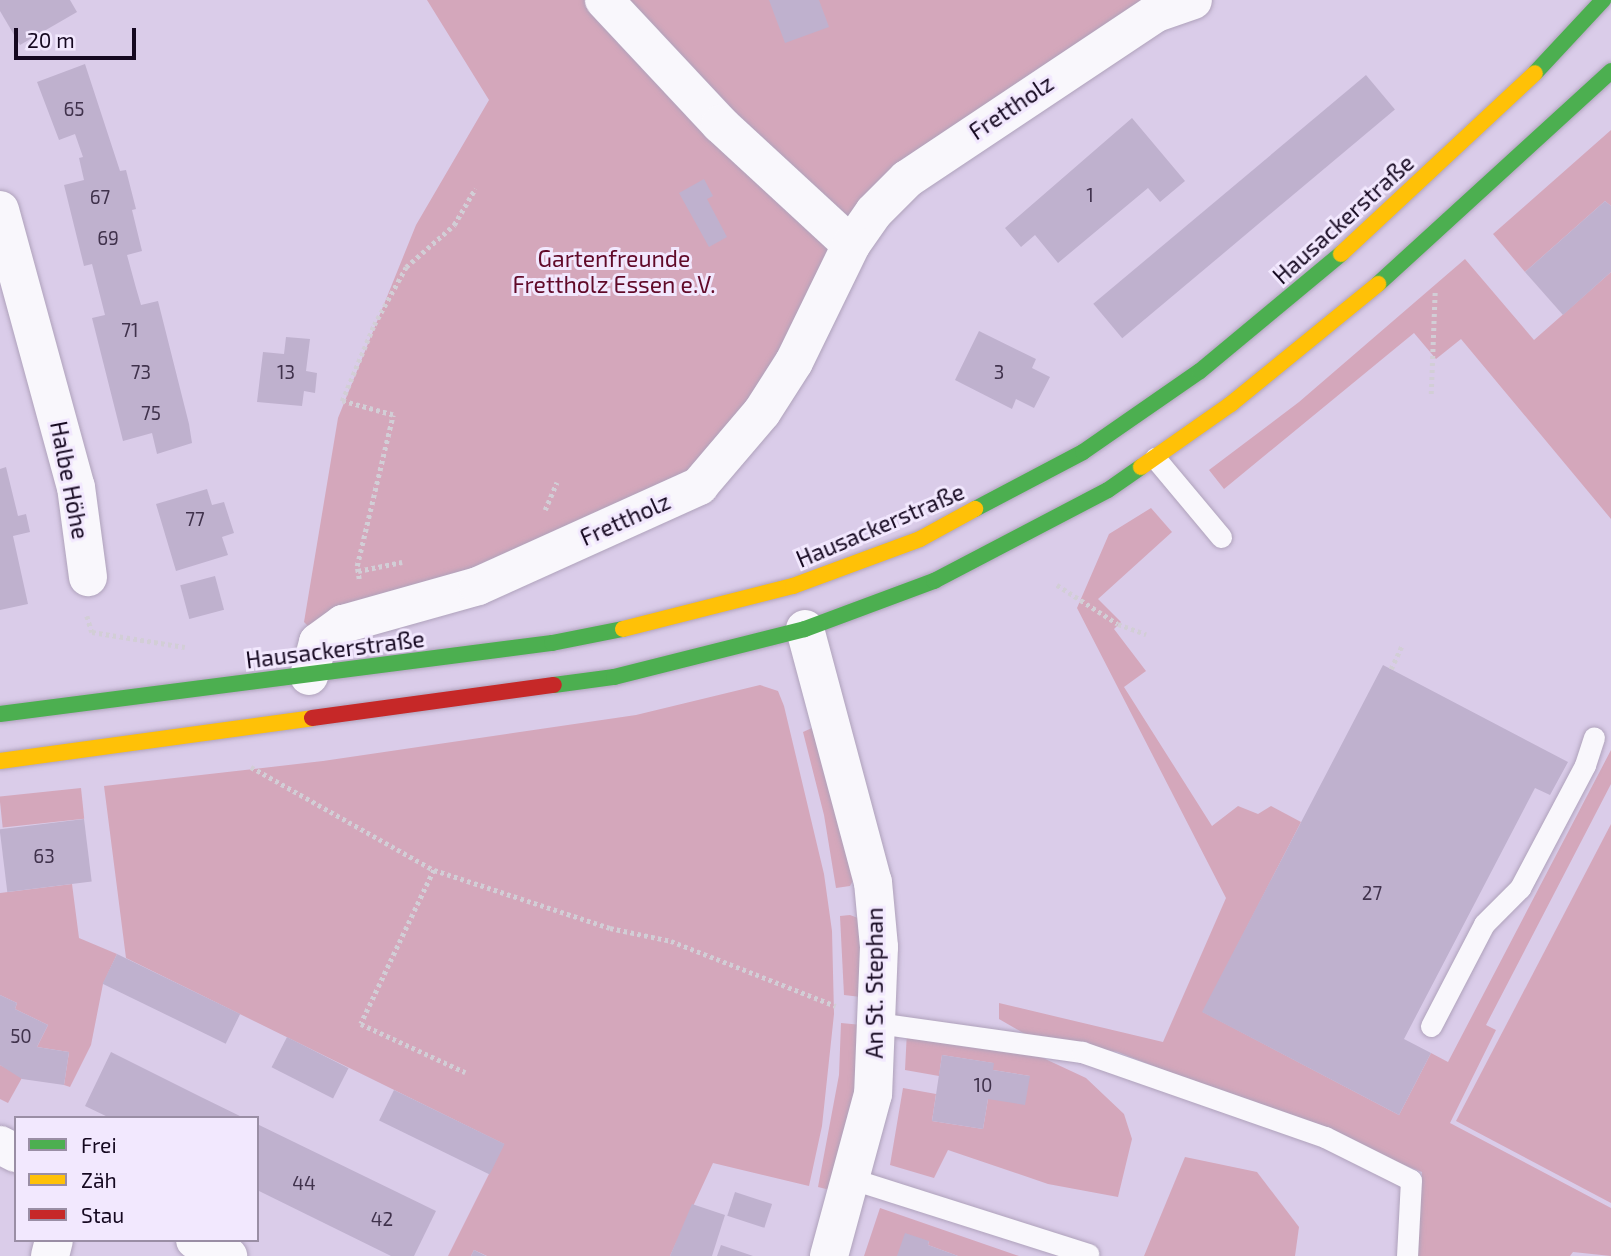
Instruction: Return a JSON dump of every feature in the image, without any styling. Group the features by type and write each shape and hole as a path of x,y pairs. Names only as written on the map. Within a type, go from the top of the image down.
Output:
{"main road":[{"name":"Hausackerstraße","path":"0,714 552,643 688,614 793,586 920,538 1025,486 1200,371 1308,284 1508,102 1603,0"},
{"path":"0,761 614,677 805,629 934,582 1042,527 1155,458 1347,312 1611,71"}],"street":[{"path":"604,0 720,124 851,245"},
{"name":"Frettholz","path":"309,676 317,642 343,624 478,586 699,486 738,445 788,372 851,245 873,212 907,179 1082,59 1156,13 1193,0"},
{"name":"Halbe Höhe","path":"0,210 76,487 88,577"},
{"name":"An St. Stephan","path":"805,629 873,882 878,1016 873,1094 852,1180 829,1256"},
{"path":"199,1242 228,1256"}],"lane":[{"path":"1155,458 1221,537"},
{"path":"1432,1026 1484,924 1520,888 1585,765 1594,737"},
{"path":"878,1016 1083,1052 1325,1137 1411,1180 1407,1256"},
{"path":"852,1180 1088,1254"}],"path":[{"path":"410,561 358,573 393,415 342,401 374,325 405,267 454,225 475,189"},
{"path":"1431,394 1434,287"},
{"path":"552,515 542,517 557,482"},
{"path":"88,577 87,621 92,632 197,650"},
{"path":"1057,585 1118,624 1146,634"},
{"path":"1391,669 1402,645"},
{"path":"240,761 434,870 610,928 671,941 839,1007 878,1016"},
{"path":"434,870 361,1024 465,1072"}],"green space":[{"name":"Gartenfreunde Frettholz Essen e.V.","path":"427,0 1171,0 838,254 699,479 316,634 304,622 338,418 416,225 489,100"},
{"path":"1611,130 1611,206 1605,201 1525,272 1493,234"},
{"path":"1465,259 1534,340 1611,272 1611,519 1461,339 1436,359 1414,333 1224,489 1209,470 1299,402"},
{"path":"1151,508 1172,532 1098,599 1121,622 1114,629 1146,671 1124,687 1212,826 1238,806 1258,814 1271,806 1301,822 1203,1012 1399,1115 1431,1053 1448,1062 1611,750 1611,784 1486,1025 1496,1030 1450,1123 1611,1208 1611,1256 1573,1252 1570,1256 1417,1256 1422,1172 1118,1052 1030,1037 999,1019 999,1003 1163,1042 1226,898 1077,608 1109,534"},
{"path":"760,685 778,691 784,706 824,874 832,931 834,1014 822,1126 809,1186 713,1163 670,1256 487,1256 474,1250 471,1256 448,1256 504,1144 126,958 104,786 323,761 636,715"},
{"path":"812,728 855,877 850,886 836,888 824,815 803,732"},
{"path":"81,788 84,819 3,827 0,797"},
{"path":"1611,824 1611,1203 1456,1121"},
{"path":"72,884 79,938 117,954 103,984 91,1045 70,1087 64,1085 69,1052 37,1047 48,1025 15,1009 17,1003 0,995 0,893"},
{"path":"840,916 858,918 860,927 861,997 844,995"},
{"path":"841,1023 862,1025 859,1079 838,1192 818,1187 839,1075"},
{"path":"907,1031 1041,1057 1086,1078 1124,1114 1132,1139 1118,1197 1048,1184 948,1150 934,1178 890,1165 903,1088 936,1094 932,1121 983,1129 988,1099 1030,1076 993,1070 993,1063 942,1055 939,1076 905,1070"},
{"path":"0,1065 23,1076 8,1103 0,1099"},
{"path":"1185,1157 1257,1172 1299,1227 1295,1256 1144,1256"},
{"path":"880,1208 1019,1256 958,1256 928,1245 929,1241 897,1256 864,1256"}],"building":[{"path":"0,0 70,0 77,12 20,45 0,11"},
{"path":"769,0 819,0 829,27 785,43"},
{"path":"85,64 120,171 126,170 136,209 132,210 142,251 127,255 136,288 141,305 158,301 189,424 192,443 157,454 152,433 123,441 92,318 105,315 92,264 84,266 64,185 84,180 79,158 83,157 75,134 59,140 37,82"},
{"path":"1366,75 1395,109 1122,338 1093,304"},
{"path":"1132,118 1185,181 1160,202 1148,188 1058,263 1035,235 1021,247 1005,228"},
{"path":"704,179 713,196 707,199 727,237 709,247 679,193"},
{"path":"1605,201 1611,206 1611,272 1563,315 1525,272"},
{"path":"979,331 1036,359 1032,368 1050,377 1034,408 1016,399 1012,409 955,380"},
{"path":"286,337 310,339 306,371 317,373 315,393 304,391 302,406 257,402 263,352 284,354"},
{"path":"6,467 18,516 26,514 30,532 13,536 28,604 0,610 0,469"},
{"path":"207,489 212,505 224,502 234,533 222,537 228,555 176,571 156,504"},
{"path":"215,576 224,610 189,619 180,585"},
{"path":"1383,665 1568,762 1550,795 1535,788 1404,1039 1431,1053 1399,1115 1202,1012"},
{"path":"84,819 92,882 7,892 0,829"},
{"path":"117,954 240,1014 226,1044 103,984"},
{"path":"0,995 17,1003 15,1009 48,1025 37,1047 69,1052 64,1085 22,1079 0,1065"},
{"path":"287,1037 348,1068 333,1099 272,1067"},
{"path":"111,1052 240,1116 106,1116 85,1106"},
{"path":"942,1055 994,1063 993,1070 1030,1076 1025,1105 988,1099 983,1129 932,1121"},
{"path":"394,1090 505,1144 490,1174 379,1121"},
{"path":"259,1125 436,1211 414,1256 391,1256 259,1191"},
{"path":"735,1192 772,1204 764,1228 727,1216"},
{"path":"692,1204 725,1215 712,1256 670,1256"},
{"path":"905,1233 929,1241 928,1245 958,1256 897,1256"},
{"path":"721,1245 753,1256 717,1256"},
{"path":"474,1250 486,1256 471,1256"}],"traffic: fast":[{"path":"1535,73 1603,0"},
{"path":"1378,284 1611,71"},
{"path":"975,509 1083,452 1200,371 1341,254"},
{"path":"554,685 614,677 805,629 934,581 1108,490 1141,467"},
{"path":"0,714 552,643 623,629"}],"traffic: slow":[{"path":"1341,254 1535,73"},
{"path":"1141,467 1231,404 1378,284"},
{"path":"623,629 793,586 920,539 975,509"},
{"path":"0,761 312,718"}],"traffic: jam":[{"path":"312,718 554,685"}]}
